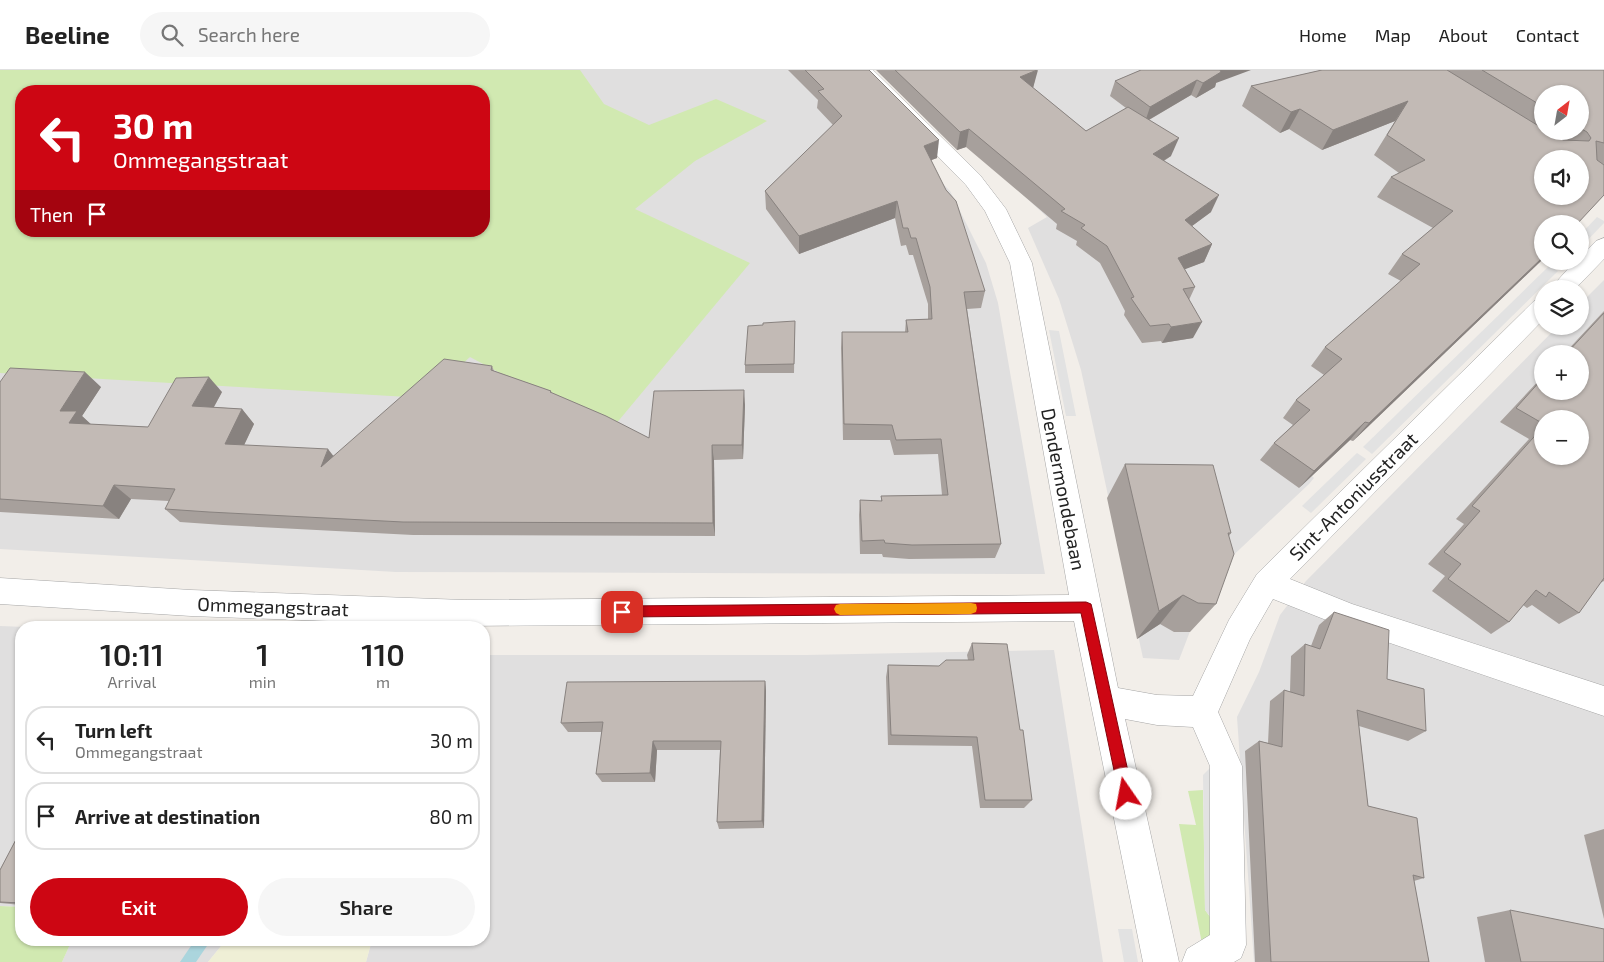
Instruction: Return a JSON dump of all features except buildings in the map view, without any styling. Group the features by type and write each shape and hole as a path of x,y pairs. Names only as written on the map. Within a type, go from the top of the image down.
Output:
{"street":[{"name":"Dendermondebaan","path":"862,70 973,180 995,209 1020,263 1086,608 1161,962"},
{"path":"1570,280 1604,246"},
{"name":"Sint-Antoniusstraat","path":"1202,712 1234,640 1253,603 1267,583 1534,315"},
{"path":"1267,583 1349,616 1604,702"},
{"name":"Ommegangstraat","path":"0,591 191,603 464,613 1086,608"},
{"path":"1106,701 1157,710 1202,712 1226,766 1228,945 1200,962"}],"shaded area":[{"path":"0,70 831,70 950,191 986,263 998,303 1045,574 396,572 0,549"},
{"path":"887,70 1395,70 1534,189 1534,205 1586,205 1563,215 1534,215 1534,267 1353,441 1349,440 1312,476 1314,478 1309,484 1224,564 1202,600 1179,660 1143,658 1081,370 1059,299 1028,228 1047,217"},
{"path":"1589,198 1597,200 1589,203"},
{"path":"1597,217 1604,221 1589,239 1589,225"},
{"path":"1545,270 1558,271 1549,280 1535,280"},
{"path":"1604,280 1604,962 1254,962 1237,717 1259,672 1280,615 1306,581 1534,350 1534,400 1589,400 1589,345 1539,345 1549,335 1589,335 1589,295"},
{"path":"1534,281 1534,295 1372,454 1363,447"},
{"path":"1049,330 1059,331 1076,416 1066,416"},
{"path":"1357,453 1366,459 1311,513 1302,506"},
{"path":"0,626 15,627 15,907 0,906"},
{"path":"1054,650 1103,962 366,962 370,946 490,946 490,655 806,655"},
{"path":"1213,765 1220,930 1205,910 1203,775"},
{"path":"1118,929 1132,929 1138,962 1124,962"},
{"path":"69,946 221,946 208,962 62,962"}],"green space":[{"path":"0,70 580,70 604,104 649,125 716,99 767,121 695,161 635,209 750,263 610,431 470,357 425,398 0,373"},
{"path":"1203,790 1205,910 1220,930 1203,949 1179,824 1196,825 1188,791"},
{"path":"0,906 15,907 15,946 69,946 62,962 0,962"},
{"path":"221,946 370,946 366,962 208,962"}],"waterway":[{"path":"187,962 199,946"}],"slow traffic":[{"path":"840,609 971,608"}],"route":[{"path":"622,612 1086,608 1126,794"}]}
